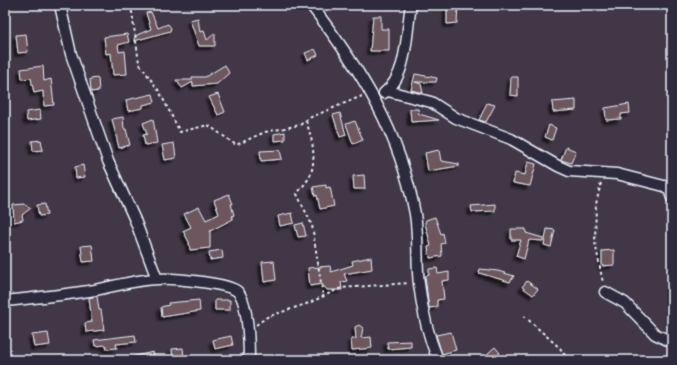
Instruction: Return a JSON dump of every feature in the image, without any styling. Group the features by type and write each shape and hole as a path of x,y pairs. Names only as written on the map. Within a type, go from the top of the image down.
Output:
{"street":[{"path":"60,5 71,54 108,161 135,220 157,279"},
{"path":"311,5 342,44 374,95 392,138 410,192 419,245 419,283 428,331 438,360"},
{"path":"388,91 398,78 402,67 411,5"},
{"path":"374,95 388,91 431,102 456,118 511,139 558,166 583,173 618,174 664,186 669,189 672,198"},
{"path":"5,301 79,293 157,279 184,280 229,287 238,291 243,300 248,330 249,360"},
{"path":"605,292 625,303 655,334 672,342"}],"path":[{"path":"131,5 139,63 159,91 180,132 208,125 236,145 265,132 300,125 309,118 374,95"},
{"path":"306,121 311,134 313,153 310,176 298,194 312,225 323,296"},
{"path":"603,174 596,204 595,242 605,292"},
{"path":"248,330 267,317 309,303 341,288 382,284 419,283"},
{"path":"524,316 560,348 568,360"}],"building":[{"path":"447,5 458,5 457,23 447,24"},
{"path":"151,12 158,28 168,24 171,28 170,31 134,41 137,35 151,29 146,13"},
{"path":"373,16 381,16 381,29 389,29 389,51 370,51"},
{"path":"198,18 200,32 204,31 207,40 215,33 215,46 199,46 190,20"},
{"path":"26,34 28,52 18,53 16,35"},
{"path":"127,34 129,42 118,45 119,52 125,51 127,74 113,75 111,53 106,54 104,37"},
{"path":"315,49 318,55 308,60 305,53"},
{"path":"225,65 229,73 217,84 193,86 193,82 182,88 176,80 192,80 192,77 205,77"},
{"path":"43,66 44,81 51,79 54,105 44,106 43,91 34,93 31,78 22,79 21,69"},
{"path":"415,74 437,78 436,82 415,82 421,84 423,93 411,90"},
{"path":"511,77 518,77 518,96 510,95"},
{"path":"98,78 99,91 91,92 90,79"},
{"path":"153,94 155,102 143,105 143,108 128,111 126,100"},
{"path":"218,94 225,112 218,115 209,97"},
{"path":"576,100 576,110 553,112 552,102"},
{"path":"487,103 495,105 486,122 479,120"},
{"path":"629,104 630,113 621,114 621,119 606,120 605,108"},
{"path":"410,109 418,109 419,114 439,120 411,122"},
{"path":"40,110 41,119 27,121 26,112"},
{"path":"340,113 346,135 340,137 333,115"},
{"path":"123,117 124,129 126,129 130,145 119,148 112,119"},
{"path":"153,119 157,143 145,145 143,135 147,134 143,123"},
{"path":"355,121 363,140 353,144 346,124"},
{"path":"549,125 556,128 552,140 545,137"},
{"path":"285,132 285,140 274,141 274,134"},
{"path":"41,140 43,150 33,151 32,141"},
{"path":"174,143 176,158 165,160 162,145"},
{"path":"566,147 576,151 571,163 561,160"},
{"path":"280,150 282,159 261,161 260,151"},
{"path":"439,150 441,161 459,164 459,166 428,171 425,153"},
{"path":"528,162 536,164 530,186 513,183 515,173 525,175"},
{"path":"83,165 85,177 76,178 75,167"},
{"path":"364,175 365,189 354,189 353,176"},
{"path":"326,185 326,188 330,187 334,206 320,209 317,195 315,196 313,187"},
{"path":"229,194 233,204 231,204 234,215 232,216 233,219 210,231 210,248 190,250 189,242 183,231 191,227 184,214 199,207 206,220 219,214 214,200"},
{"path":"24,204 31,208 22,215 23,220 14,222 13,205"},
{"path":"45,204 47,215 39,216 37,205"},
{"path":"495,204 495,211 472,212 471,206"},
{"path":"292,213 294,223 280,226 278,216"},
{"path":"435,217 441,234 443,233 445,243 441,244 442,256 430,258 428,247 431,246 425,223 426,220"},
{"path":"303,223 306,236 298,237 295,225"},
{"path":"511,229 526,229 526,233 543,238 543,241 529,240 524,259 516,256 521,240 511,240"},
{"path":"547,229 555,230 551,247 544,245"},
{"path":"92,245 94,261 83,262 81,246"},
{"path":"222,250 223,258 210,260 209,252"},
{"path":"614,250 614,265 602,266 602,251"},
{"path":"371,257 372,269 344,274 347,281 341,282 342,290 327,290 322,284 310,286 308,268 330,266 331,272 353,265 352,261"},
{"path":"274,261 276,280 264,282 262,262"},
{"path":"437,268 438,274 449,272 449,280 442,281 444,299 437,300 437,307 429,308 425,276 429,275 429,269"},
{"path":"480,269 498,271 514,276 510,282 479,273"},
{"path":"527,281 538,289 533,295 522,287"},
{"path":"97,296 104,330 86,332 85,323 92,322 89,298"},
{"path":"199,300 200,311 162,317 161,307 169,305 168,303"},
{"path":"215,300 230,300 230,310 215,310"},
{"path":"359,325 363,328 361,338 371,337 372,348 352,350 351,339 356,339 355,327"},
{"path":"451,332 456,350 442,354 436,335"},
{"path":"48,333 50,345 34,347 32,335"},
{"path":"135,335 136,342 116,344 117,348 107,349 106,345 95,346 94,340"},
{"path":"231,336 233,345 215,349 213,340"},
{"path":"411,341 411,347 388,349 387,342"},
{"path":"495,347 500,353 492,360 487,354"},
{"path":"183,348 184,360 173,360 172,349"},
{"path":"153,352 155,360 131,360 131,357"}]}
